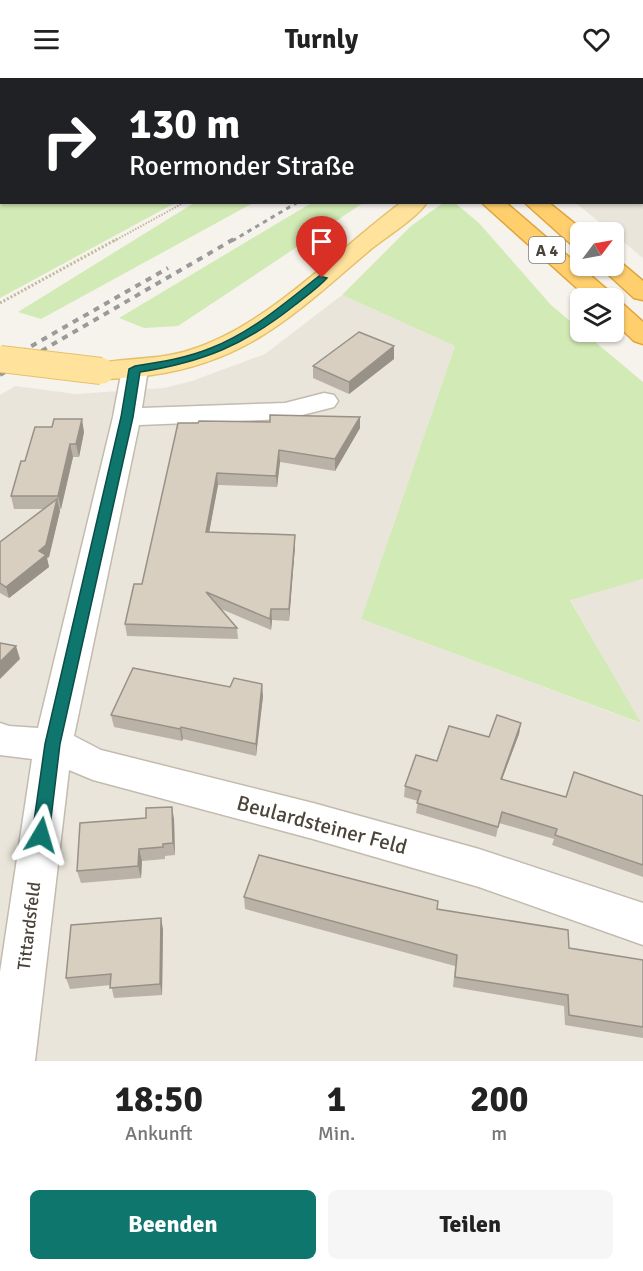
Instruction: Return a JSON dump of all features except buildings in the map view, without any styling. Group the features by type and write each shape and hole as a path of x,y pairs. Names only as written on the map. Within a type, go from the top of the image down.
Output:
{"highway":[{"name":"A 4","path":"493,204 590,288"},
{"name":"A 4","path":"536,204 570,232"},
{"path":"623,276 643,293"},
{"path":"624,318 643,336"}],"main road":[{"path":"0,359 118,370 177,363 215,351 242,338 268,321 414,204"}],"street":[{"name":"Tittardsfeld","path":"11,1061 52,744 127,417 118,370"},
{"path":"127,417 286,411 324,402"},
{"name":"Beulardsteiner Feld","path":"0,739 7,742 52,744 93,764 313,821 479,868 643,924"}],"path":[{"path":"0,303 181,204"}],"shaded area":[{"path":"577,204 643,204 643,258 624,242 624,222 599,222"},
{"path":"342,295 455,346 361,619 640,723 570,599 643,579 643,1061 0,1061 0,395 15,386 76,394 164,388 192,381 265,354"}],"green space":[{"path":"0,204 173,204 0,298"},
{"path":"192,204 251,204 41,319 18,312"},
{"path":"310,204 361,204 178,326 144,328 119,318"},
{"path":"442,204 456,204 479,223 551,305 570,321 570,342 595,342 643,382 643,579 570,600 641,723 361,619 455,346 342,295 411,226"}],"railway":[{"path":"232,241 295,204"},
{"path":"0,375 234,239"},
{"path":"0,364 168,268"}],"route":[{"path":"41,835 52,744 127,417 135,369 177,363 215,351 242,338 268,321 322,278"}]}
